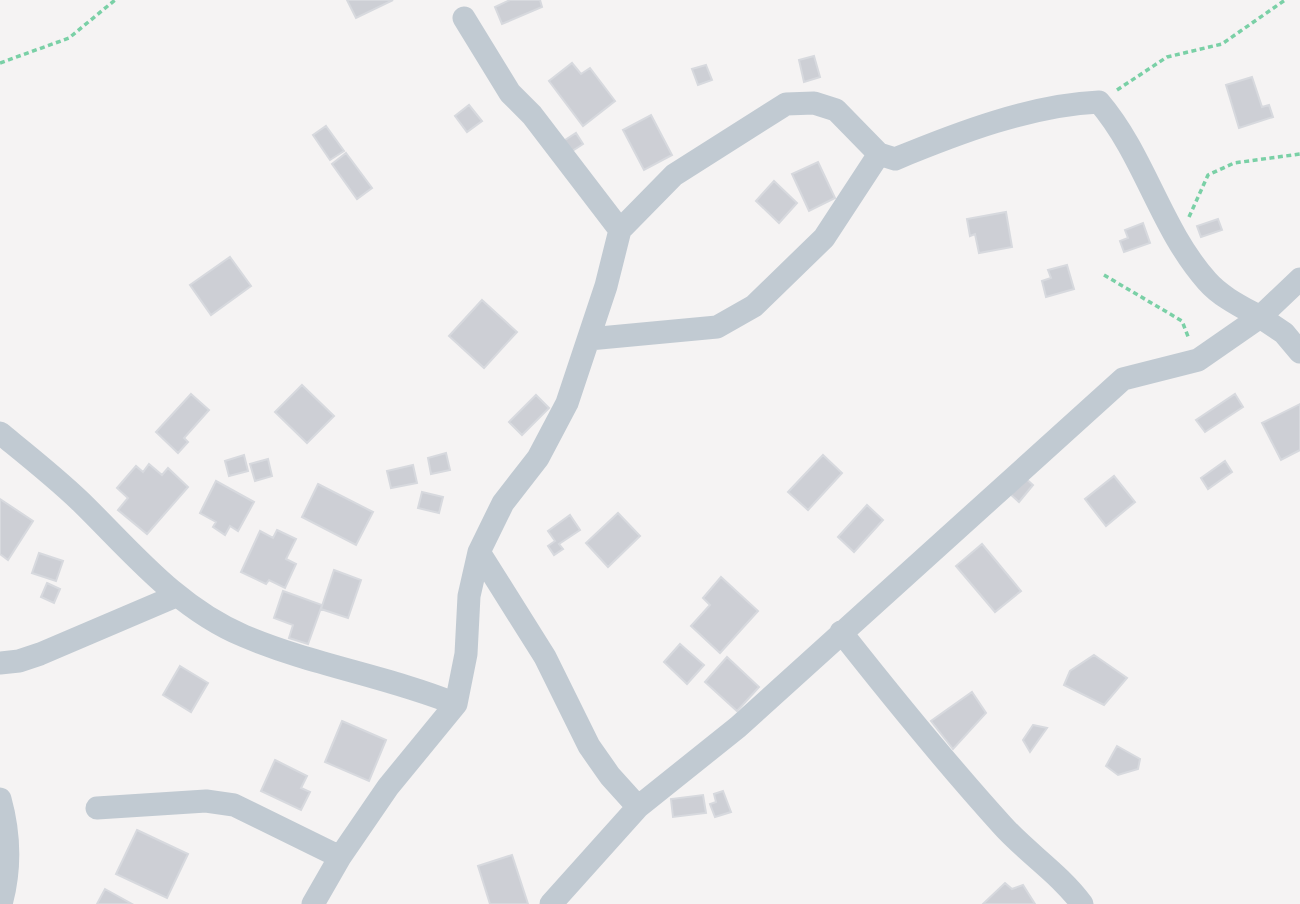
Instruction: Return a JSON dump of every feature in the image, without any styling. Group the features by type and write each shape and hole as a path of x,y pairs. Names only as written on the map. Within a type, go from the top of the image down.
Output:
{"street":[{"path":"464,18 510,93 532,115 620,230"},
{"path":"313,904 340,857 388,787 429,741 456,704 466,654 469,596 479,552 503,503 538,458 567,403 589,339 620,230 674,175 786,104 814,103 836,110 879,154 895,159 1014,117 1078,103 1099,102 1120,127 1180,246 1208,283 1233,303 1284,333 1300,352"},
{"path":"589,339 717,327 754,306 824,238 879,154"},
{"path":"551,904 638,807 738,727 1123,379 1198,360 1260,317 1300,279"},
{"path":"0,433 78,499 176,596 242,636 414,687 456,704"},
{"path":"479,552 529,628 589,746 610,776 638,807"},
{"path":"0,663 19,662 176,596"},
{"path":"841,632 961,780 1005,829 1068,885 1082,904"},
{"path":"0,799 7,823 10,859 1,904"},
{"path":"97,808 206,801 234,805 340,857"}],"path":[{"path":"0,63 69,38 115,0"},
{"path":"1099,102 1167,57 1222,44 1285,0"},
{"path":"1180,246 1198,193 1208,175 1234,163 1300,154"},
{"path":"1104,275 1182,321 1198,360"}],"building":[{"path":"347,0 393,0 356,18"},
{"path":"510,0 540,0 542,7 502,24 495,7"},
{"path":"814,56 820,77 804,82 799,60"},
{"path":"572,63 581,74 590,68 615,101 583,126 549,81"},
{"path":"706,65 712,80 698,85 692,69"},
{"path":"1252,77 1262,107 1269,105 1273,117 1239,128 1226,85"},
{"path":"469,105 482,121 467,132 455,116"},
{"path":"651,115 672,155 644,170 623,130"},
{"path":"326,126 344,151 330,160 313,135"},
{"path":"576,133 583,144 569,153 562,142"},
{"path":"346,153 372,188 357,199 332,164"},
{"path":"818,162 835,198 809,211 792,174"},
{"path":"774,181 797,203 779,223 756,201"},
{"path":"1006,212 1012,247 979,253 975,234 970,236 967,219"},
{"path":"1218,219 1222,230 1201,237 1197,226"},
{"path":"1143,223 1150,243 1124,252 1120,241 1128,238 1125,230"},
{"path":"230,257 251,286 211,315 190,285"},
{"path":"1067,265 1074,289 1046,297 1042,281 1051,278 1048,270"},
{"path":"482,300 517,332 484,368 449,336"},
{"path":"302,385 334,416 307,443 275,412"},
{"path":"191,394 209,410 184,438 188,442 178,453 156,432"},
{"path":"1235,394 1243,407 1205,432 1196,420"},
{"path":"536,395 549,408 522,435 509,422"},
{"path":"1300,404 1300,450 1281,460 1262,423"},
{"path":"446,453 450,470 431,474 428,458"},
{"path":"244,455 248,471 229,476 225,461"},
{"path":"823,455 842,473 808,510 788,492"},
{"path":"268,459 272,476 255,481 250,464"},
{"path":"1225,461 1232,472 1208,489 1201,478"},
{"path":"149,464 162,475 168,468 188,487 147,534 118,510 128,498 117,488 136,466 143,472"},
{"path":"413,465 417,483 391,488 387,471"},
{"path":"1023,476 1033,485 1019,502 1009,493"},
{"path":"1114,476 1135,502 1106,526 1085,499"},
{"path":"216,481 254,502 238,531 230,526 225,535 213,527 216,522 200,513"},
{"path":"318,484 373,512 356,545 302,517"},
{"path":"422,492 443,497 439,513 418,508"},
{"path":"0,499 33,521 8,560 0,554"},
{"path":"867,505 883,520 854,552 838,537"},
{"path":"618,513 640,536 608,567 586,543"},
{"path":"570,515 580,530 559,544 563,549 554,555 548,546 555,541 548,531"},
{"path":"277,530 296,539 286,559 296,564 285,588 269,580 266,584 241,572 260,531 273,538"},
{"path":"982,544 1021,591 995,612 956,566"},
{"path":"39,553 63,561 56,581 32,573"},
{"path":"334,570 361,580 348,618 321,609"},
{"path":"721,577 758,611 720,653 691,626 710,605 703,598"},
{"path":"47,583 60,589 54,603 41,597"},
{"path":"283,591 322,605 308,644 289,638 293,625 274,618"},
{"path":"680,644 704,665 687,684 664,662"},
{"path":"1094,655 1127,678 1104,705 1064,685 1070,671"},
{"path":"727,657 759,687 737,711 705,682"},
{"path":"180,666 208,683 191,712 163,695"},
{"path":"972,692 986,713 953,749 931,721"},
{"path":"342,721 386,740 369,781 325,762"},
{"path":"1033,725 1047,728 1030,752 1023,740"},
{"path":"1117,746 1140,759 1138,769 1118,775 1106,766"},
{"path":"275,760 307,776 301,788 310,792 301,810 261,791"},
{"path":"723,791 731,812 715,817 710,804 716,802 714,794"},
{"path":"703,795 706,813 673,817 671,799"},
{"path":"137,830 188,854 167,898 116,874"},
{"path":"512,855 528,904 490,904 478,866"},
{"path":"1005,883 1012,889 1023,885 1035,904 983,904"},
{"path":"105,889 132,904 97,904"}]}
